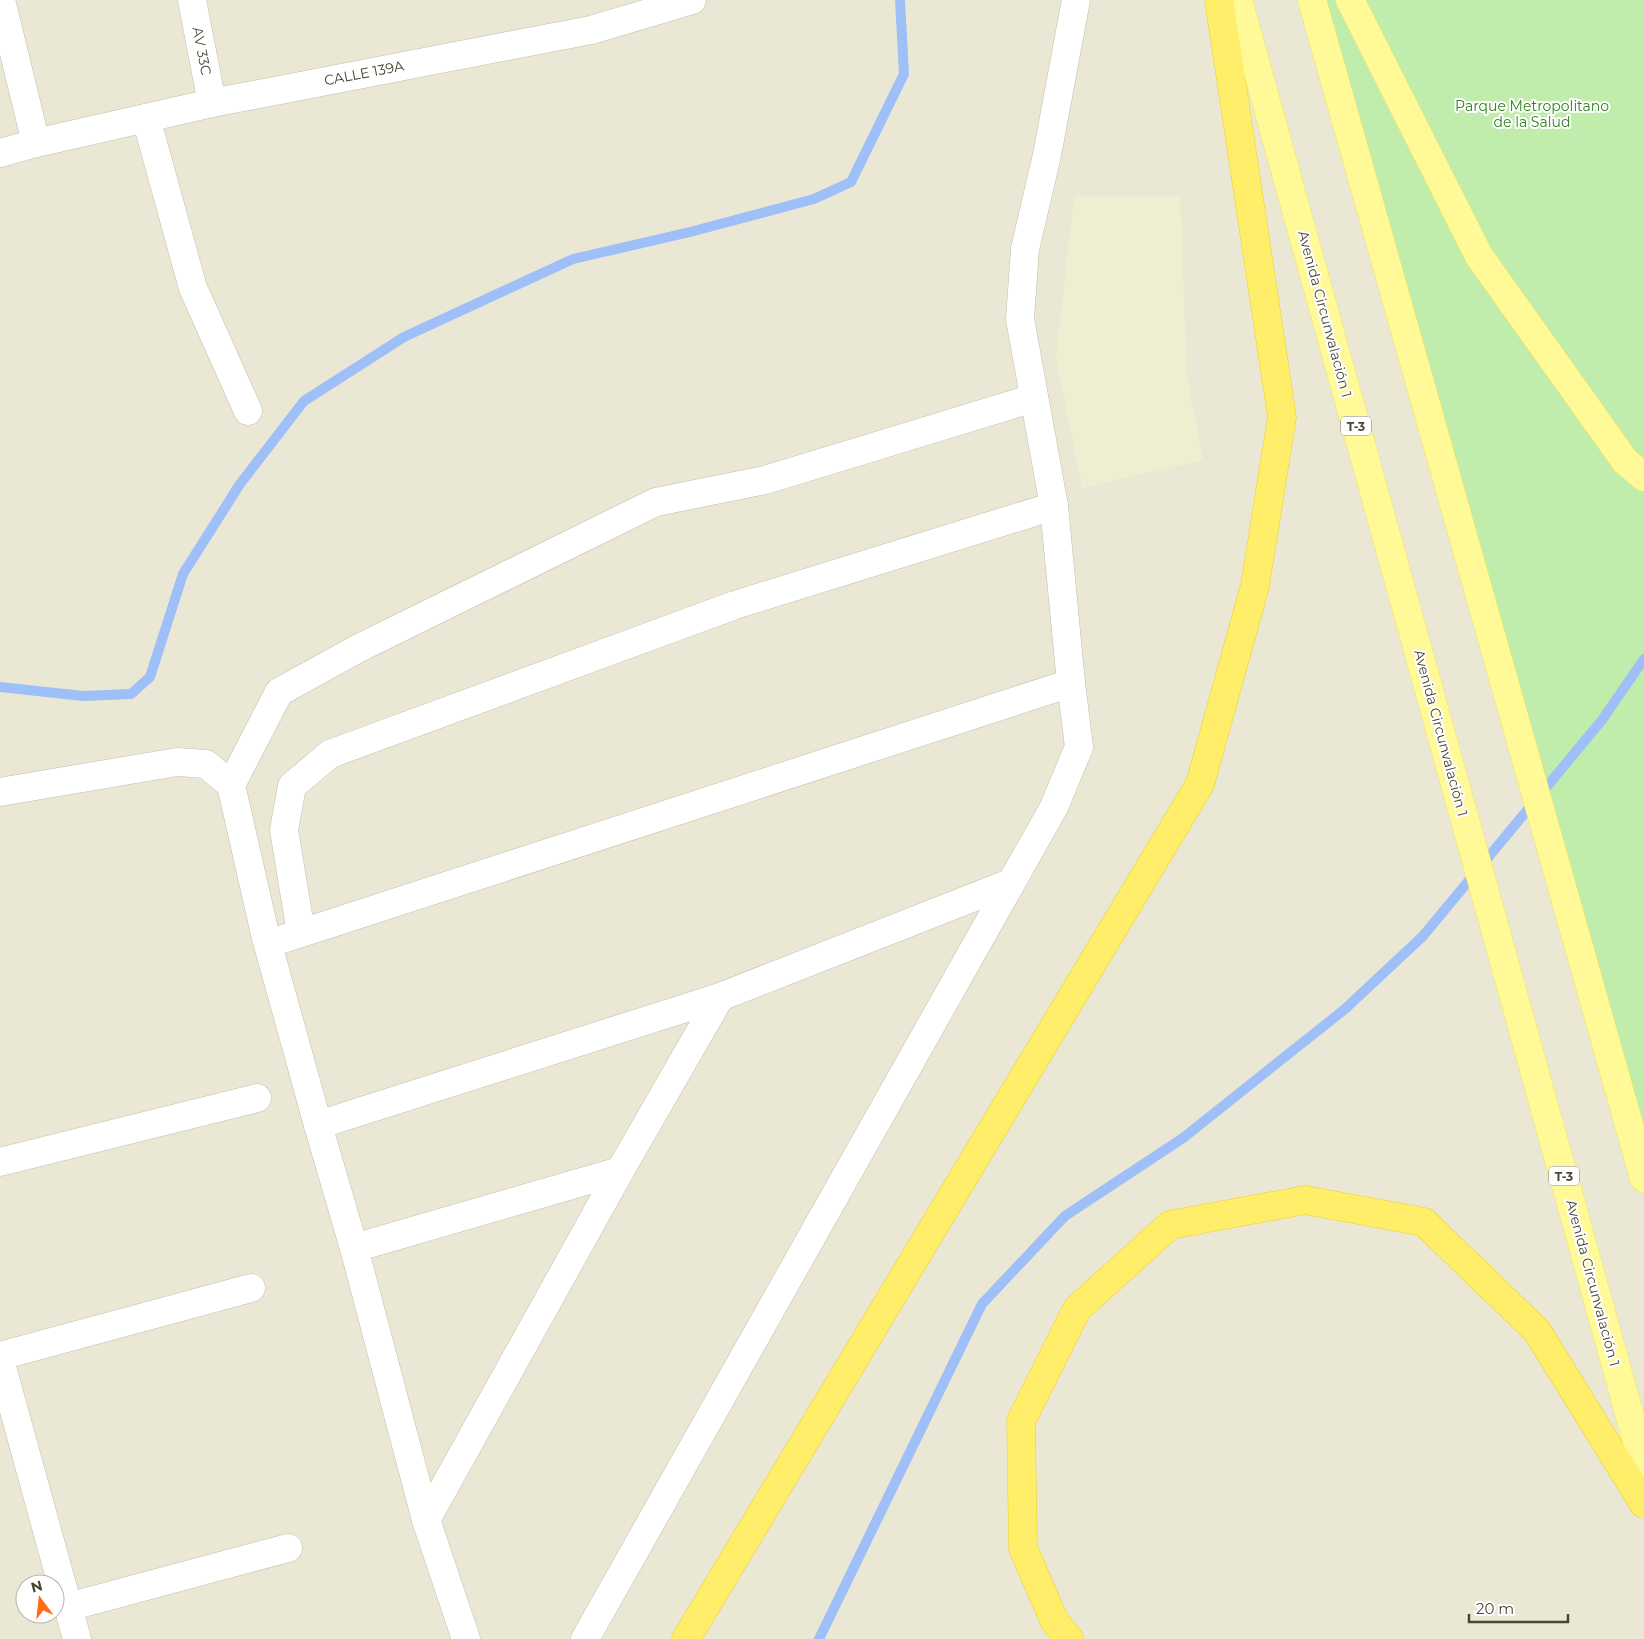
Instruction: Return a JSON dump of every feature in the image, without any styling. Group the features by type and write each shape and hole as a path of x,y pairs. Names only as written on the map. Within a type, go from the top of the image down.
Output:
{"highway":[{"path":"686,1639 1200,784 1255,586 1282,417 1219,0"},
{"path":"1069,1639 1055,1622 1023,1548 1021,1421 1077,1308 1170,1225 1305,1200 1424,1222 1537,1331 1644,1504"}],"main road":[{"name":"Avenida Circunvalación 1","path":"1238,0 1644,1467"},
{"path":"1312,0 1644,1178"},
{"path":"1350,0 1479,256 1625,461 1644,477"}],"street":[{"path":"1,0 36,143"},
{"name":"AV 33C","path":"192,0 212,103"},
{"name":"CALLE 139A","path":"0,153 212,103 591,30 692,0"},
{"path":"585,1639 1054,807 1079,747 1054,506 1020,319 1025,249 1047,155 1076,0"},
{"path":"146,118 193,288 248,411"},
{"path":"230,785 279,692 359,648 656,502 764,480 1034,398"},
{"path":"301,933 284,830 292,786 330,754 735,605 1054,506"},
{"path":"268,945 1071,683"},
{"path":"0,792 177,762 206,764 230,785 268,945 354,1248 426,1520 466,1639"},
{"path":"318,1125 720,997 1010,883"},
{"path":"426,1520 620,1171 720,997"},
{"path":"0,1162 257,1098"},
{"path":"354,1248 620,1171"},
{"path":"76,1639 0,1358 251,1288"},
{"path":"68,1607 288,1548"}],"shaded area":[{"path":"0,0 1644,0 1644,1639 0,1639"},
{"path":"1074,196 1180,196 1187,377 1203,460 1082,488 1056,358"}],"green space":[{"name":"Parque Metropolitano de la Salud","path":"1312,0 1644,0 1644,1178"}],"waterway":[{"path":"0,687 83,696 131,694 150,677 183,574 240,484 304,401 404,337 573,259 690,232 814,199 851,182 904,74 900,0"},
{"path":"819,1639 982,1304 1065,1216 1183,1138 1345,1009 1423,936 1602,720 1644,659"}]}
